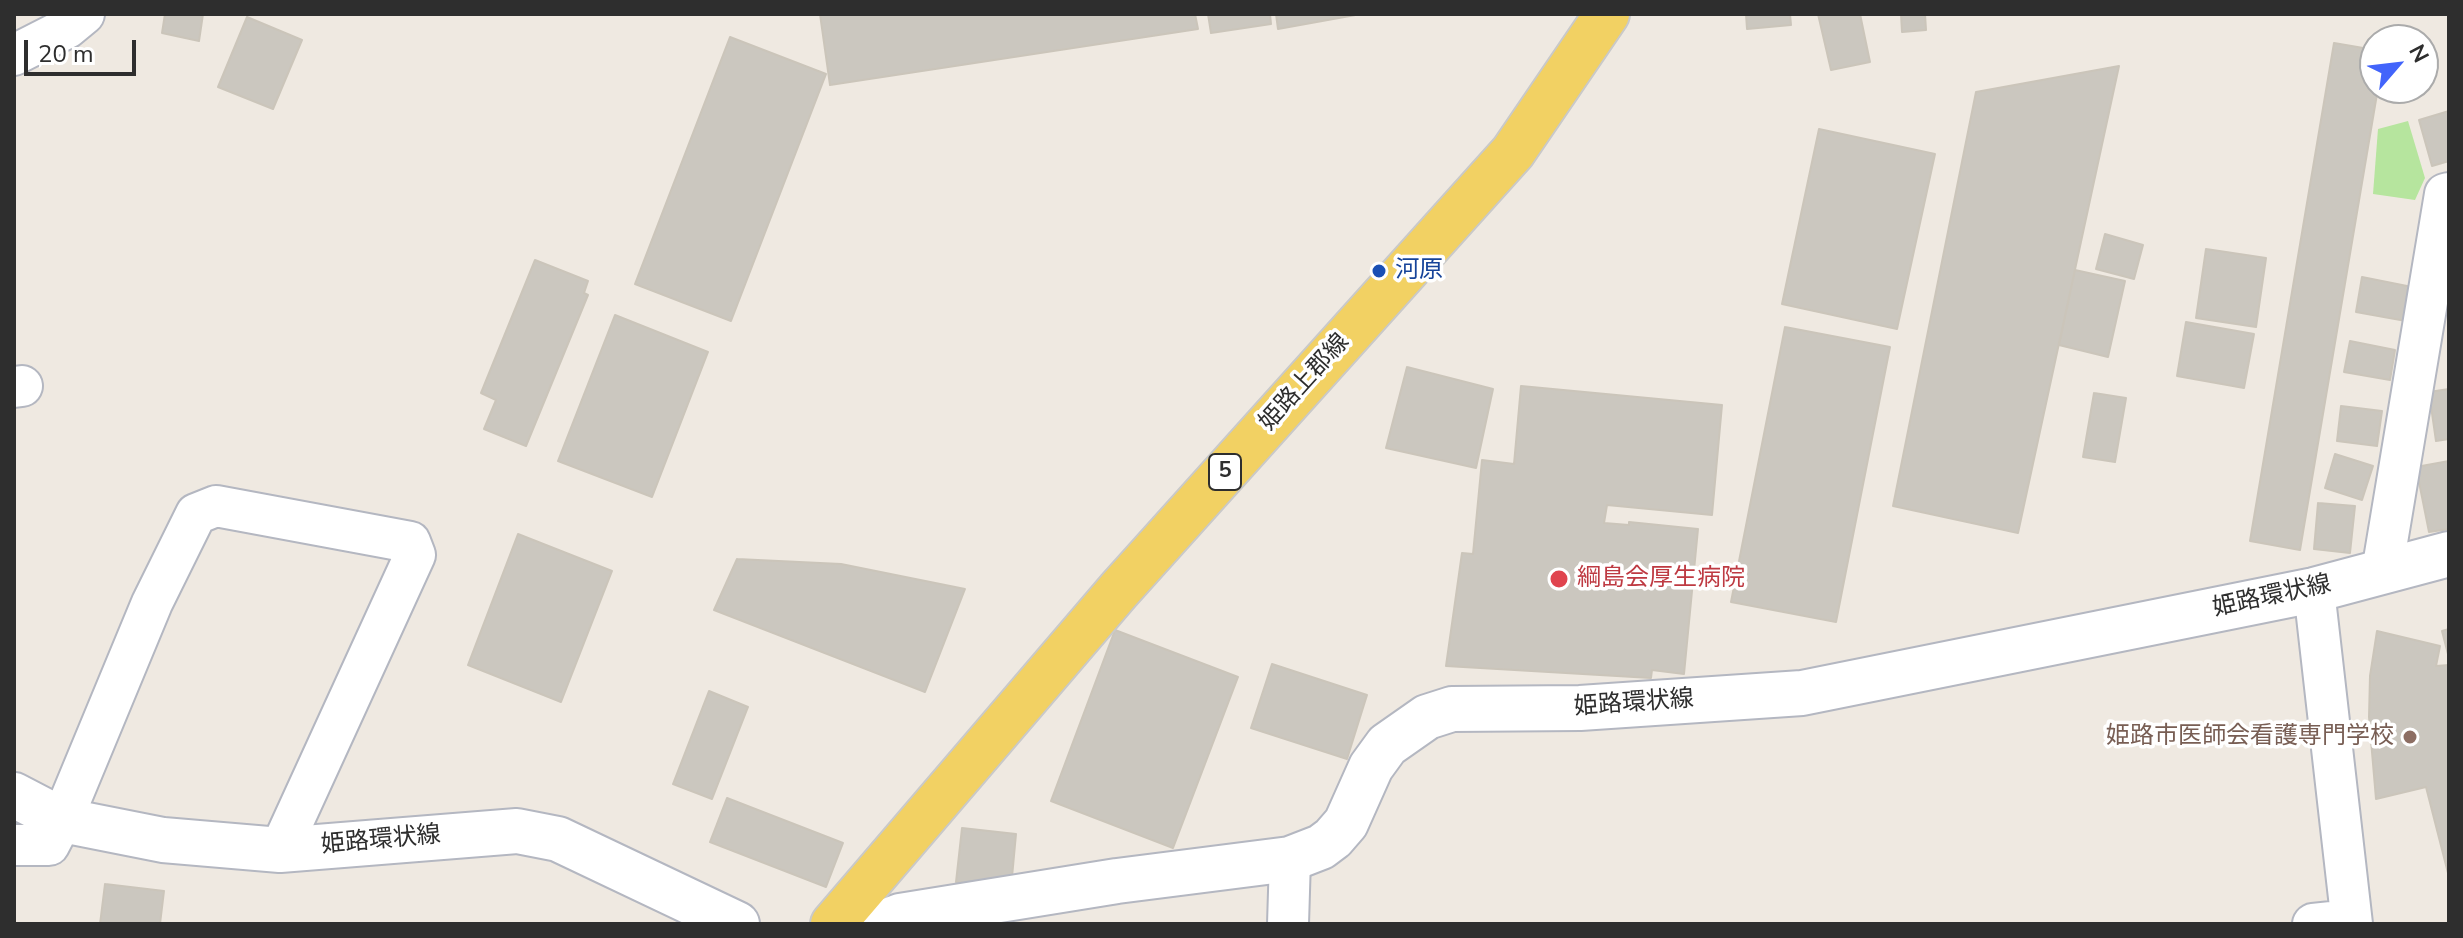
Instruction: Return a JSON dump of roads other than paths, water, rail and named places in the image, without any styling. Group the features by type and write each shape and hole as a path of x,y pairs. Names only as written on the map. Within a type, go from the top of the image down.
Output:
{"main road":[{"name":"姫路上郡線","path":"833,924 1119,590 1513,152 1607,14"},
{"name":"姫路環状線","path":"879,924 900,916 1117,881 1290,859 1321,847 1346,823 1371,767 1387,745 1427,717 1452,709 1580,708 1802,693 2314,590 2449,554"},
{"name":"姫路環状線","path":"14,795 62,820 163,840 280,850 517,831 558,839 737,924"}],"street":[{"path":"14,55 67,28 84,14"},
{"path":"2382,572 2432,375 2445,194 2449,193"},
{"path":"14,845 49,845 152,603 196,514 216,506 410,542 415,555 280,850"},
{"path":"2314,590 2339,923"},
{"path":"1288,924 1290,859"}],"place":[{"name":"河原","path":"1379,271"},
{"name":"綱島会厚生病院","path":"1559,579"},
{"name":"姫路市医師会看護専門学校","path":"2410,737"}]}
